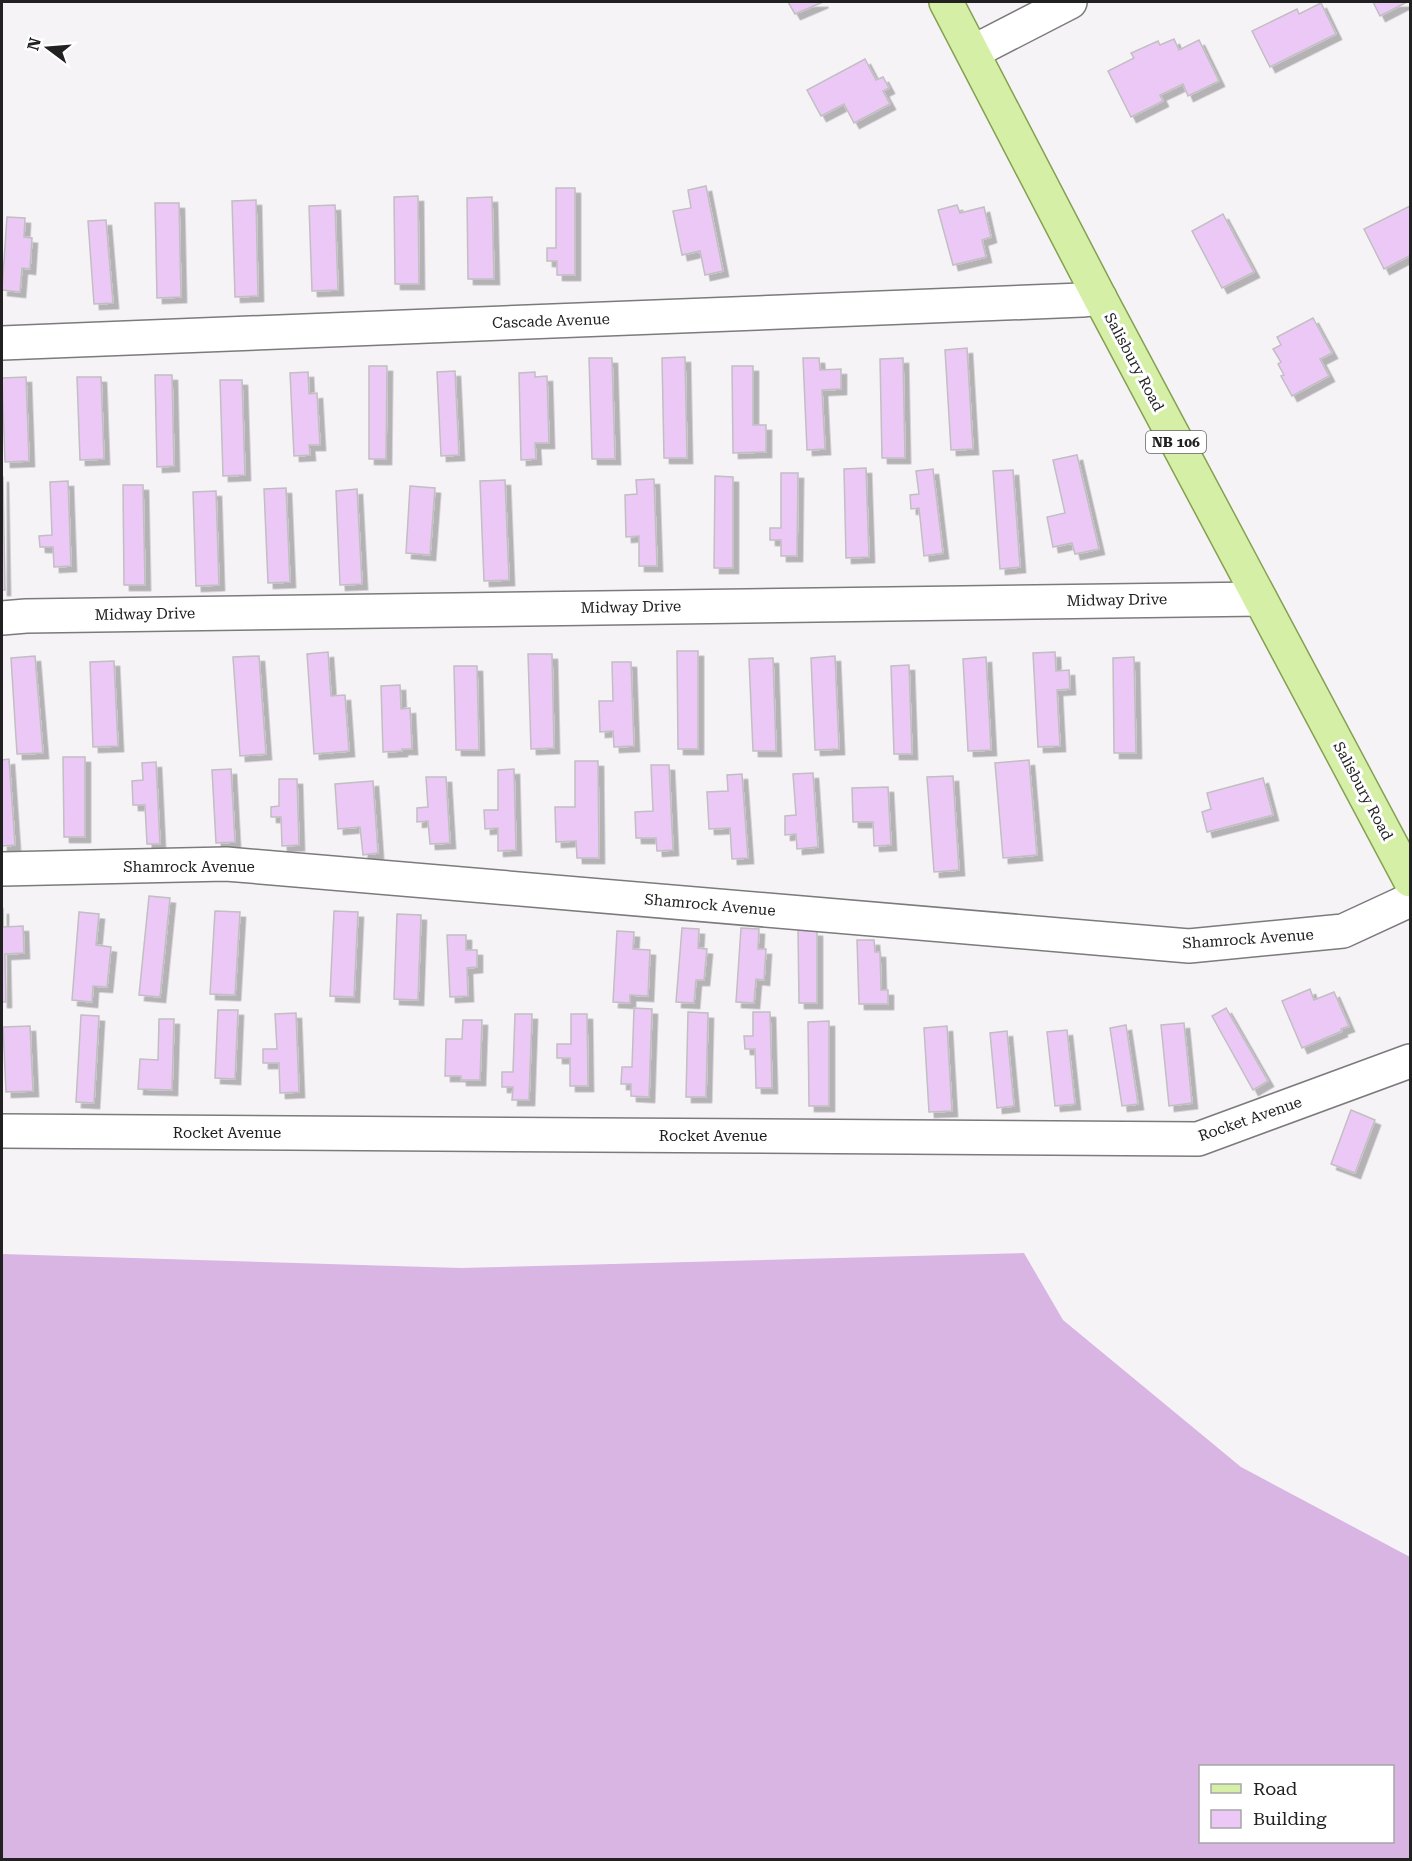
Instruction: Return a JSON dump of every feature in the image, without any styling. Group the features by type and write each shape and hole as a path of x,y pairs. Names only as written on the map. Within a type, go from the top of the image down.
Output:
{"main road":[{"name":"Salisbury Road","path":"946,2 1100,298 1410,880"}],"street":[{"path":"973,52 1070,2"},
{"name":"Cascade Avenue","path":"2,343 1100,298"},
{"name":"Midway Drive","path":"2,618 1260,599"},
{"name":"Shamrock Avenue","path":"2,869 226,864 1189,946 1343,931 1410,900"},
{"name":"Rocket Avenue","path":"2,1131 1198,1139 1410,1061"}],"shaded area":[{"path":"1024,1253 1063,1320 1241,1467 1410,1557 1410,1859 2,1859 2,1254 461,1268"}],"building":[{"path":"788,2 823,2 795,14"},
{"path":"1373,2 1407,2 1380,16"},
{"path":"1321,3 1336,34 1270,67 1252,31 1297,9 1299,14"},
{"path":"1174,39 1179,50 1199,40 1219,81 1188,96 1183,84 1160,95 1163,101 1131,117 1108,71 1134,58 1131,53 1158,41 1160,45"},
{"path":"865,59 876,80 883,77 889,88 883,91 890,104 854,123 844,104 821,116 807,90"},
{"path":"706,186 723,271 705,275 700,251 682,255 673,211 691,208 688,190"},
{"path":"556,188 575,188 575,275 557,275 557,261 547,261 547,248 556,248"},
{"path":"418,196 419,284 395,284 394,197"},
{"path":"492,197 494,279 468,279 467,198"},
{"path":"256,200 258,296 235,297 232,201"},
{"path":"155,203 179,203 181,297 157,298"},
{"path":"335,205 338,290 312,291 309,206"},
{"path":"957,205 960,213 984,207 991,237 982,240 986,257 953,265 938,210"},
{"path":"1410,206 1410,259 1409,256 1384,269 1364,229"},
{"path":"1223,214 1254,272 1222,288 1192,231"},
{"path":"7,217 25,218 24,237 32,238 30,269 22,268 20,292 2,290"},
{"path":"106,220 113,303 94,304 88,221"},
{"path":"1313,318 1332,353 1320,359 1329,376 1292,396 1281,376 1284,375 1278,364 1281,362 1273,349 1281,345 1277,337"},
{"path":"967,348 973,449 951,450 945,350"},
{"path":"685,357 687,458 664,458 662,358"},
{"path":"589,358 612,358 615,459 592,459"},
{"path":"803,358 819,358 820,370 841,369 841,389 822,390 825,449 807,450"},
{"path":"903,358 905,458 882,458 880,359"},
{"path":"369,366 387,366 386,459 369,459"},
{"path":"732,366 753,366 753,425 766,425 766,452 733,453"},
{"path":"455,371 459,455 441,456 437,372"},
{"path":"308,372 309,394 317,393 320,445 309,445 310,455 294,456 290,373"},
{"path":"535,372 535,377 547,376 549,443 535,443 536,459 521,460 519,373"},
{"path":"155,375 172,375 174,466 157,467"},
{"path":"26,377 29,461 5,462 2,378"},
{"path":"77,377 101,377 104,459 80,460"},
{"path":"220,380 242,380 245,475 223,476"},
{"path":"1077,455 1099,549 1075,554 1072,543 1053,547 1047,517 1065,513 1053,460"},
{"path":"866,468 869,557 846,558 844,469"},
{"path":"933,469 943,553 924,556 919,508 911,509 910,495 919,494 916,471"},
{"path":"1013,470 1020,567 1000,569 993,471"},
{"path":"781,473 798,473 797,556 781,556 781,540 770,540 770,528 781,528"},
{"path":"715,476 733,477 733,568 714,568"},
{"path":"3,477 5,590 2,590"},
{"path":"654,479 657,566 639,566 639,536 626,537 625,495 637,494 636,480"},
{"path":"505,480 509,580 484,581 480,481"},
{"path":"68,481 71,566 54,567 53,547 40,547 39,536 52,535 50,482"},
{"path":"123,485 143,485 145,585 124,585"},
{"path":"410,486 435,488 430,555 406,553"},
{"path":"286,488 290,582 268,583 264,489"},
{"path":"357,489 362,584 340,585 336,491"},
{"path":"216,491 219,585 196,586 193,492"},
{"path":"677,651 698,651 698,749 678,749"},
{"path":"328,652 331,696 345,695 349,751 314,754 307,654"},
{"path":"1055,652 1056,671 1069,670 1070,689 1057,690 1060,746 1038,747 1033,653"},
{"path":"528,654 552,654 554,748 531,749"},
{"path":"35,656 43,753 17,754 11,658"},
{"path":"259,656 266,754 240,756 233,657"},
{"path":"835,656 839,749 815,750 811,658"},
{"path":"986,657 991,750 968,751 963,659"},
{"path":"1134,657 1136,753 1114,753 1113,658"},
{"path":"773,658 776,751 753,751 749,659"},
{"path":"114,661 118,746 93,747 90,662"},
{"path":"612,662 631,662 634,746 614,747 613,731 600,732 599,701 613,701"},
{"path":"909,665 912,754 894,754 891,666"},
{"path":"454,666 477,666 479,750 456,750"},
{"path":"400,685 401,709 410,708 412,749 383,752 381,686"},
{"path":"63,757 85,757 85,837 64,837"},
{"path":"9,759 15,845 2,846 2,760"},
{"path":"1029,760 1037,855 1003,858 995,763"},
{"path":"575,761 598,761 599,858 577,858 576,841 556,842 555,807 575,807"},
{"path":"156,762 160,844 147,844 145,805 133,805 132,781 143,780 142,763"},
{"path":"651,765 669,765 673,850 657,851 656,838 636,838 635,812 653,811"},
{"path":"231,769 235,842 216,843 212,770"},
{"path":"514,769 516,850 498,851 498,828 485,829 484,810 498,810 498,770"},
{"path":"813,773 818,847 797,849 796,834 785,835 785,816 796,815 793,774"},
{"path":"742,774 748,858 732,859 730,828 709,829 707,792 728,791 727,775"},
{"path":"953,776 959,870 934,872 927,777"},
{"path":"426,777 446,777 450,843 430,844 428,821 417,822 417,808 428,807"},
{"path":"1263,778 1273,815 1207,832 1202,812 1211,809 1207,793"},
{"path":"279,779 297,779 299,845 282,846 281,817 271,817 271,807 279,806"},
{"path":"373,781 378,853 363,855 360,827 338,829 335,784"},
{"path":"888,787 891,845 874,846 873,822 853,822 852,788"},
{"path":"149,896 170,898 160,997 139,995"},
{"path":"2,909 3,927 23,926 24,953 5,954 6,1002 2,1002"},
{"path":"215,911 240,912 235,995 210,994"},
{"path":"334,911 358,912 354,997 330,996"},
{"path":"79,912 99,914 96,945 111,947 107,987 93,986 92,1002 72,1000"},
{"path":"397,914 421,915 418,1000 394,999"},
{"path":"682,928 699,929 698,948 707,949 704,980 696,980 694,1003 676,1002"},
{"path":"741,928 759,929 758,949 766,949 764,980 756,979 754,1003 736,1002"},
{"path":"798,930 817,931 817,1003 799,1003"},
{"path":"617,931 634,932 633,949 650,950 648,996 630,995 630,1003 613,1002"},
{"path":"447,935 466,935 466,950 477,950 477,967 467,968 468,996 450,997"},
{"path":"857,940 874,940 875,952 880,952 881,990 888,990 888,1004 859,1004"},
{"path":"1310,989 1314,1000 1334,992 1349,1026 1302,1048 1282,1001"},
{"path":"634,1008 652,1009 649,1097 631,1096 631,1084 621,1084 622,1067 632,1067"},
{"path":"1226,1008 1268,1081 1253,1090 1212,1016"},
{"path":"218,1010 238,1010 235,1079 215,1078"},
{"path":"688,1012 708,1013 706,1097 686,1097"},
{"path":"753,1012 770,1012 772,1088 756,1088 755,1049 745,1049 744,1036 753,1036"},
{"path":"296,1013 299,1092 280,1093 279,1063 263,1063 263,1049 277,1049 275,1014"},
{"path":"515,1014 532,1014 529,1100 512,1100 513,1087 502,1087 502,1072 513,1072"},
{"path":"571,1014 587,1014 588,1086 570,1086 570,1058 557,1058 557,1044 571,1044"},
{"path":"81,1015 99,1016 94,1103 76,1102"},
{"path":"159,1019 174,1019 172,1090 138,1089 140,1059 158,1060"},
{"path":"463,1020 482,1020 480,1080 461,1080 461,1076 445,1076 446,1039 462,1039"},
{"path":"829,1021 829,1106 809,1106 808,1022"},
{"path":"1184,1023 1192,1103 1169,1106 1161,1025"},
{"path":"1126,1025 1138,1104 1122,1106 1110,1028"},
{"path":"30,1026 33,1091 6,1092 3,1027"},
{"path":"947,1026 952,1111 929,1112 924,1028"},
{"path":"1067,1030 1075,1104 1055,1106 1047,1032"},
{"path":"1007,1031 1014,1106 997,1108 990,1033"},
{"path":"1351,1110 1375,1120 1355,1173 1331,1164"}]}
